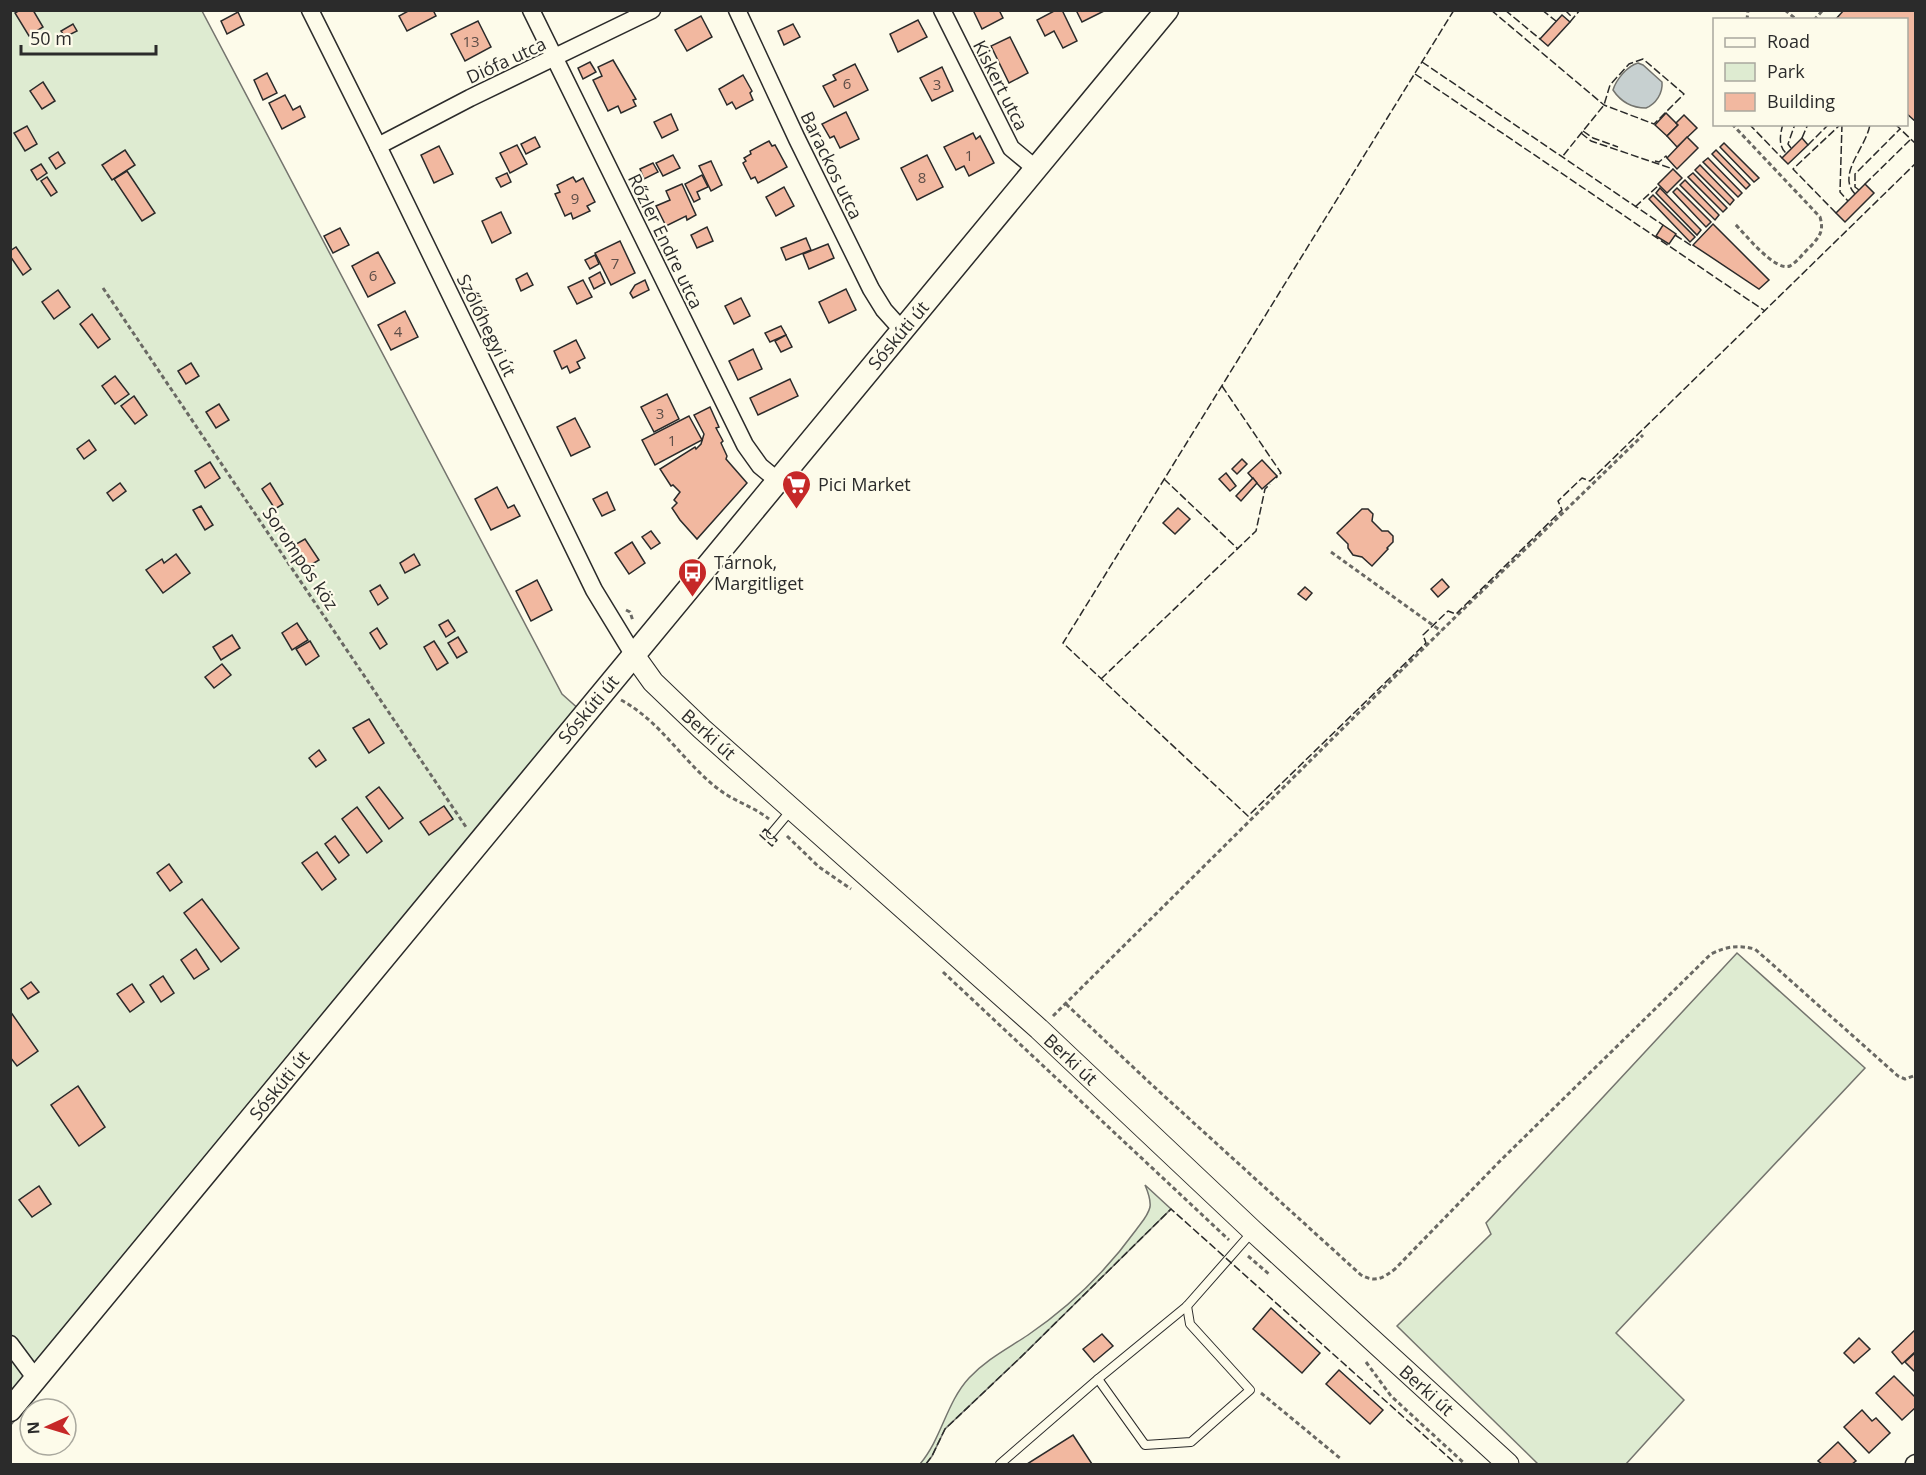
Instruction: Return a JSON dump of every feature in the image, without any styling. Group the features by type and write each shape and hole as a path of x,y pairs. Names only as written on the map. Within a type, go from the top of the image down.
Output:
{"main road":[{"name":"Sóskúti út","path":"10,1410 1167,10"}],"street":[{"name":"Szőlőhegyi út","path":"310,10 594,590 633,654"},
{"name":"Rőzler Endre utca","path":"531,10 744,445 760,466 777,480"},
{"name":"Diófa utca","path":"378,146 470,98 652,10"},
{"name":"Barackos utca","path":"737,10 871,290 884,310 902,330"},
{"name":"Kiskert utca","path":"942,10 1011,148 1035,168"},
{"name":"Berki út","path":"633,654 653,682 702,729 1039,1029 1253,1231 1508,1464"},
{"path":"10,1344 36,1379"}],"lane":[{"path":"771,834 793,809"},
{"path":"1000,1464 1187,1306 1253,1231"},
{"path":"1098,1379 1145,1445 1191,1442 1250,1390 1190,1324 1187,1306"}],"path":[{"path":"1734,126 1820,217 1823,226 1818,238 1791,265 1783,267 1772,261 1735,224"},
{"name":"Sorompós köz","path":"103,288 477,843"},
{"path":"1039,1029 1441,631 1643,435"},
{"path":"1331,552 1441,631"},
{"path":"604,689 647,716 722,791 750,805 777,826 819,867 858,895"},
{"path":"1066,1004 1361,1275 1371,1280 1380,1278 1395,1269 1498,1162 1677,987 1711,954 1724,948 1740,946 1755,949 1898,1076 1905,1079 1916,1075"},
{"path":"936,966 1238,1248 1274,1278"},
{"path":"1360,1355 1391,1396 1465,1464"},
{"path":"1250,1390 1264,1394 1341,1459"}],"green space":[{"path":"11,11 202,11 562,694 590,719 34,1397 18,1397 18,1416 11,1425"},
{"path":"1737,953 1865,1068 1616,1333 1684,1400 1626,1464 1538,1464 1397,1326 1491,1234 1486,1223"},
{"path":"1145,1185 1171,1209 945,1429 932,1456 926,1464 920,1464 934,1443 955,1398 969,1378 990,1360 1028,1335 1073,1300 1125,1245 1149,1210 1150,1199"}],"shaded area":[{"path":"1638,63 1662,82 1658,98 1646,108 1627,104 1613,90 1622,74"}],"building":[{"path":"20,10 33,10 43,27 29,36 15,13"},
{"path":"410,10 433,10 436,16 407,31 399,16"},
{"path":"973,10 999,10 1003,18 982,29"},
{"path":"1056,10 1062,10 1077,41 1063,48 1054,31 1045,36 1037,20"},
{"path":"1076,10 1106,10 1082,22"},
{"path":"1844,10 1916,10 1916,122 1908,115 1908,18 1837,18"},
{"path":"238,12 244,25 227,34 221,21"},
{"path":"1562,15 1570,22 1548,46 1540,39"},
{"path":"701,16 712,37 687,51 675,30"},
{"path":"918,20 927,37 898,52 890,34"},
{"path":"478,21 491,47 465,61 451,34"},
{"path":"73,24 77,31 65,37 61,31"},
{"path":"793,24 800,37 784,45 778,31"},
{"path":"1010,37 1028,73 1009,83 991,46"},
{"path":"613,60 636,99 633,100 636,106 621,113 618,106 608,111 593,80 602,76 598,67"},
{"path":"590,62 596,72 583,79 578,68"},
{"path":"855,64 868,90 834,107 823,86 836,80 833,75"},
{"path":"942,67 953,91 932,101 920,78"},
{"path":"267,73 277,93 263,100 254,80"},
{"path":"743,75 752,91 750,93 753,100 736,109 732,102 727,105 719,89"},
{"path":"43,82 55,101 42,109 30,91"},
{"path":"285,95 293,110 300,106 305,117 282,129 269,103"},
{"path":"846,112 859,139 840,148 834,136 830,138 822,124"},
{"path":"1666,113 1678,125 1667,136 1655,125"},
{"path":"671,114 678,130 662,138 654,122"},
{"path":"1684,115 1697,128 1677,147 1667,136"},
{"path":"27,126 37,144 25,151 14,133"},
{"path":"973,133 976,139 980,136 994,163 969,176 964,166 956,170 944,147"},
{"path":"535,137 540,147 526,154 521,144"},
{"path":"1687,137 1698,148 1677,169 1667,158"},
{"path":"1802,138 1808,145 1788,164 1782,158"},
{"path":"769,141 772,146 775,145 787,167 758,183 755,177 751,179 743,163 746,161 744,158 751,154 750,151"},
{"path":"1724,143 1759,178 1754,182 1720,147"},
{"path":"517,145 527,164 510,173 500,153"},
{"path":"439,146 453,174 434,183 421,155"},
{"path":"125,150 135,165 112,180 102,165"},
{"path":"1716,150 1750,185 1746,189 1712,154"},
{"path":"58,152 65,163 56,169 49,158"},
{"path":"673,155 680,168 663,176 656,163"},
{"path":"927,155 943,187 917,200 901,168"},
{"path":"1708,158 1742,193 1738,197 1703,162"},
{"path":"711,161 722,185 711,191 699,166"},
{"path":"653,163 658,172 644,179 640,169"},
{"path":"41,164 47,173 37,180 31,170"},
{"path":"1700,165 1734,200 1730,205 1695,170"},
{"path":"1673,169 1682,178 1667,193 1658,184"},
{"path":"127,171 155,213 142,221 114,179"},
{"path":"507,173 511,182 501,187 496,178"},
{"path":"1693,173 1727,208 1723,212 1688,177"},
{"path":"702,175 708,187 697,192 700,199 694,202 685,184"},
{"path":"47,177 57,192 51,196 41,181"},
{"path":"573,177 576,182 583,178 595,202 587,206 590,211 573,219 571,213 565,216 555,194 560,192 557,185"},
{"path":"1685,180 1719,215 1715,220 1680,185"},
{"path":"682,184 696,215 687,220 686,216 666,226 656,206 670,200 666,191"},
{"path":"1865,184 1874,193 1845,222 1836,213"},
{"path":"784,187 794,206 776,216 766,197"},
{"path":"1660,188 1701,230 1697,235 1656,193"},
{"path":"1677,188 1711,222 1706,227 1673,192"},
{"path":"1653,195 1695,237 1690,242 1649,199"},
{"path":"501,212 511,233 492,243 482,221"},
{"path":"1713,224 1769,280 1759,289 1693,245"},
{"path":"1663,225 1676,234 1669,244 1656,236"},
{"path":"707,227 713,241 697,248 691,235"},
{"path":"340,228 349,245 333,253 324,236"},
{"path":"806,238 811,250 786,260 781,248"},
{"path":"620,241 635,273 611,285 595,253"},
{"path":"828,244 834,258 809,269 803,254"},
{"path":"16,247 31,269 23,275 10,256 10,251"},
{"path":"378,252 395,283 368,297 352,266"},
{"path":"595,255 599,264 590,269 585,260"},
{"path":"600,272 605,283 594,289 589,278"},
{"path":"527,273 533,285 521,291 516,279"},
{"path":"583,280 592,297 577,304 568,287"},
{"path":"645,280 649,290 633,298 630,293 635,285"},
{"path":"846,289 856,310 829,323 819,302"},
{"path":"58,290 70,307 54,319 42,302"},
{"path":"741,298 750,316 734,324 725,306"},
{"path":"405,311 418,337 391,350 378,325"},
{"path":"92,314 110,339 98,348 80,324"},
{"path":"781,326 786,335 770,342 765,333"},
{"path":"786,335 792,347 781,352 775,341"},
{"path":"576,340 585,358 577,362 580,368 570,373 567,366 562,369 554,351"},
{"path":"753,349 762,369 738,380 729,361"},
{"path":"191,363 199,376 186,384 178,371"},
{"path":"115,376 129,394 115,404 102,386"},
{"path":"790,379 798,396 758,415 750,398"},
{"path":"667,394 679,419 654,432 641,407"},
{"path":"134,396 147,415 135,424 121,406"},
{"path":"219,404 229,420 216,428 206,412"},
{"path":"710,407 719,427 716,428 723,441 721,443 727,456 726,459 747,483 697,539 672,508 677,503 674,500 680,492 673,485 671,486 660,469 701,444 704,434 694,415"},
{"path":"689,416 702,440 655,465 642,440"},
{"path":"575,418 590,447 571,456 557,427"},
{"path":"89,440 96,450 84,459 77,449"},
{"path":"1242,459 1247,464 1237,474 1232,469"},
{"path":"1262,460 1277,476 1262,489 1248,473"},
{"path":"210,462 220,478 205,488 195,471"},
{"path":"1226,473 1236,486 1230,491 1219,479"},
{"path":"1253,478 1257,483 1241,501 1236,496"},
{"path":"120,483 126,491 113,501 107,493"},
{"path":"270,483 283,504 275,509 262,489"},
{"path":"497,487 508,508 514,505 520,516 491,530 475,499"},
{"path":"607,492 615,510 602,516 593,499"},
{"path":"201,506 213,525 205,530 193,510"},
{"path":"1178,508 1190,519 1175,534 1163,523"},
{"path":"1362,509 1368,509 1373,514 1372,521 1382,531 1388,531 1393,536 1393,542 1372,566 1362,557 1353,555 1348,544 1337,533"},
{"path":"651,531 660,543 651,549 642,537"},
{"path":"305,539 319,560 304,569 291,547"},
{"path":"632,542 645,563 629,574 615,553"},
{"path":"176,554 190,573 163,593 146,570 162,559 164,563"},
{"path":"414,554 420,565 405,573 400,563"},
{"path":"1442,579 1449,587 1438,597 1431,589"},
{"path":"537,580 552,610 531,621 516,591"},
{"path":"380,585 388,598 378,605 370,591"},
{"path":"1305,587 1312,593 1306,600 1298,594"},
{"path":"448,620 455,631 446,637 439,625"},
{"path":"297,623 308,640 292,650 282,633"},
{"path":"377,628 387,644 380,649 370,633"},
{"path":"232,635 240,648 221,660 213,647"},
{"path":"458,637 467,652 457,658 448,643"},
{"path":"310,641 319,656 306,665 296,649"},
{"path":"434,641 448,663 437,670 424,647"},
{"path":"222,664 231,675 214,688 205,677"},
{"path":"369,719 384,743 369,753 353,728"},
{"path":"319,750 326,760 316,767 309,758"},
{"path":"379,787 403,818 389,829 366,797"},
{"path":"444,806 453,819 429,835 420,822"},
{"path":"357,807 382,841 367,853 342,819"},
{"path":"335,836 349,855 339,863 325,844"},
{"path":"317,852 336,879 322,890 302,863"},
{"path":"169,864 182,882 170,891 157,873"},
{"path":"202,899 239,948 221,962 184,913"},
{"path":"196,949 209,969 194,979 181,960"},
{"path":"163,976 174,993 161,1002 150,985"},
{"path":"31,982 39,992 28,999 21,989"},
{"path":"132,984 144,1002 130,1012 117,994"},
{"path":"10,1011 38,1051 17,1066 10,1057"},
{"path":"78,1086 105,1127 79,1146 51,1105"},
{"path":"39,1186 51,1204 32,1217 19,1200"},
{"path":"1271,1308 1320,1353 1302,1373 1253,1329"},
{"path":"1916,1329 1916,1351 1902,1364 1892,1352"},
{"path":"1102,1334 1113,1346 1094,1362 1083,1349"},
{"path":"1859,1338 1870,1349 1854,1363 1844,1353"},
{"path":"1916,1352 1916,1373 1905,1362"},
{"path":"1339,1370 1383,1410 1370,1424 1326,1384"},
{"path":"1894,1376 1916,1398 1916,1407 1902,1420 1876,1393"},
{"path":"1862,1410 1872,1421 1876,1418 1890,1433 1869,1453 1844,1427"},
{"path":"1073,1435 1092,1464 1027,1464"},
{"path":"1838,1442 1856,1461 1852,1464 1822,1464 1818,1461"}],"fence":[{"path":"1454,10 1063,643 1248,816 1426,643 1423,635 1448,611 1456,614 1562,510 1558,501 1582,478 1590,481 1916,163"},
{"path":"1491,10 1604,105 1654,124 1684,94 1643,59 1629,64 1610,85 1604,105 1562,157"},
{"path":"1505,10 1540,39"},
{"path":"1542,10 1556,21"},
{"path":"1565,10 1573,18"},
{"path":"1570,22 1580,10"},
{"path":"1422,62 1663,225"},
{"path":"1415,74 1765,311"},
{"path":"1751,126 1782,158"},
{"path":"1783,126 1781,143 1786,153"},
{"path":"1791,148 1788,144 1794,126"},
{"path":"1802,138 1807,126"},
{"path":"1808,145 1827,126"},
{"path":"1836,213 1793,169 1839,126"},
{"path":"1842,126 1840,192 1848,201"},
{"path":"1855,194 1850,186 1849,178 1854,160 1870,126"},
{"path":"1897,126 1916,144"},
{"path":"1859,190 1855,187 1855,174 1900,129"},
{"path":"1583,131 1593,138 1618,147"},
{"path":"1581,133 1591,141 1673,169"},
{"path":"1865,184 1910,140"},
{"path":"1655,161 1659,162 1666,156 1667,158"},
{"path":"1635,207 1659,185"},
{"path":"1675,235 1693,245"},
{"path":"1222,386 1281,473 1276,478"},
{"path":"1164,479 1238,549"},
{"path":"1101,679 1256,531 1265,489 1270,484"},
{"path":"765,829 777,840 772,846 760,835 765,829"},
{"path":"926,1464 945,1429 1171,1209 1456,1464"}],"place":[{"name":"Pici Market","path":"797,510"},
{"name":"Tárnok, Margitliget","path":"693,598"}]}
